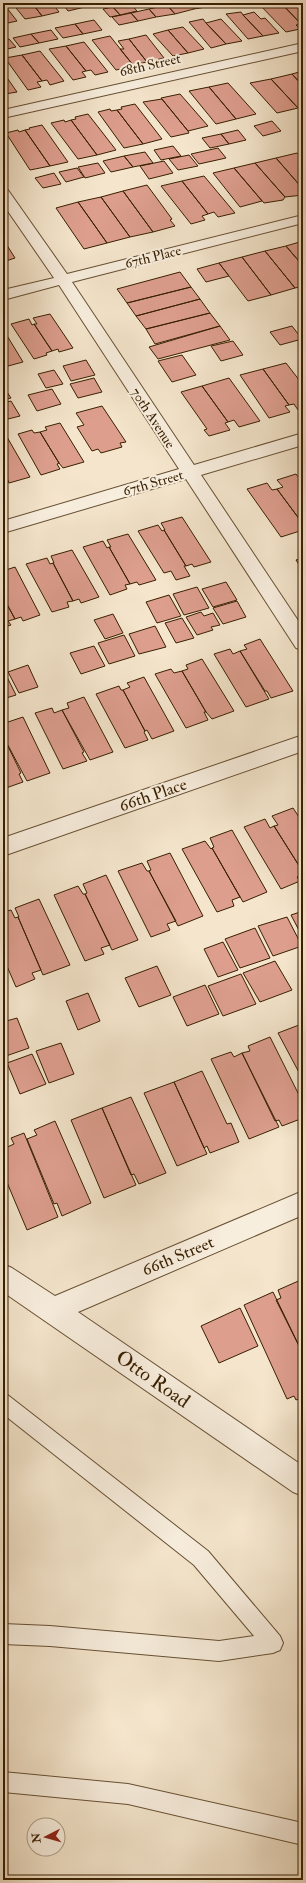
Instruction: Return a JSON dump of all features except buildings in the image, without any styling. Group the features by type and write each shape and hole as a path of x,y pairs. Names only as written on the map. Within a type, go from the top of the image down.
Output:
{"street":[{"name":"68th Street","path":"3,114 303,47"},
{"name":"70th Avenue","path":"3,193 63,280 303,643"},
{"name":"67th Place","path":"3,295 303,219"},
{"name":"67th Street","path":"3,527 303,440"},
{"name":"66th Place","path":"3,847 303,743"},
{"name":"66th Street","path":"53,1310 303,1203"},
{"name":"Otto Road","path":"3,1277 303,1482"}],"lane":[{"path":"3,1402 201,1558 273,1643 219,1651 50,1636 3,1634"},
{"path":"3,1782 128,1794 303,1834"}]}
